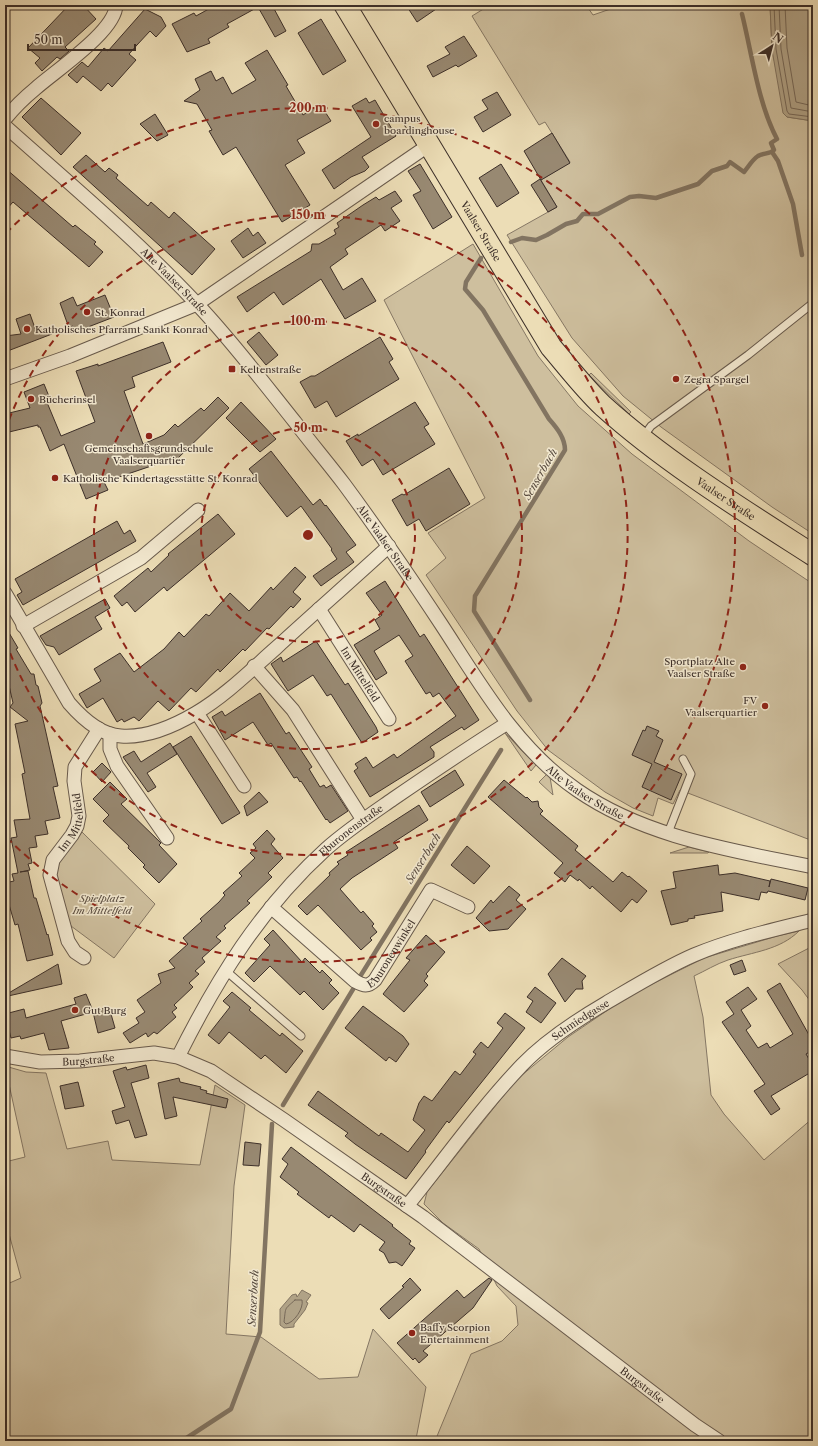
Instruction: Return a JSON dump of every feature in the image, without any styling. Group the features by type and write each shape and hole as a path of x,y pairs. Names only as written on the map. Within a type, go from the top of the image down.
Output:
{"main road":[{"name":"Vaalser Straße","path":"345,5 551,347 603,405 642,439 813,556"}],"street":[{"path":"5,119 25,97 99,36 111,22 115,13 116,5"},
{"name":"Alte Vaalser Straße","path":"5,126 150,257 197,304 249,364 342,482 389,546 506,724 544,764 576,790 605,808 627,819 668,834 813,867"},
{"path":"5,379 70,356 197,304 429,145"},
{"path":"23,626 141,558 198,510"},
{"path":"5,594 69,703 77,712 105,732 137,736 171,726 197,713 254,666 389,546"},
{"name":"Im Mittelfeld","path":"319,609 389,719"},
{"path":"254,666 293,710 363,820"},
{"path":"197,713 244,786"},
{"name":"Eburonenstraße","path":"178,1057 202,1009 224,970 271,908 297,877 327,848 363,820 506,724"},
{"path":"105,732 117,766 167,838"},
{"name":"Im Mittelfeld","path":"84,958 75,952 68,941 50,875 53,860 72,836 77,826 79,816 74,781 76,767 105,732"},
{"name":"Eburonenwinkel","path":"271,908 355,981 364,986 370,985 375,980 431,890 468,907"},
{"name":"Schmiedgasse","path":"407,1206 494,1096 523,1064 550,1041 586,1015 621,994 694,956 770,931 813,920"},
{"name":"Burgstraße","path":"5,1056 40,1062 80,1061 154,1053 178,1057 205,1068 228,1081 407,1206 695,1425 719,1441"}],"lane":[{"path":"642,439 651,426 748,355 813,304"},
{"path":"668,834 691,774 683,759"},
{"path":"224,970 301,1036"}],"green space":[{"path":"490,5 586,5 593,15 622,5 770,5 772,50 787,117 813,121 813,307 811,309 813,318 813,534 772,507 661,427 623,396 572,338 507,235 557,207 541,180 570,162 545,122 539,125 472,16"},
{"path":"473,244 538,356 578,406 632,454 749,541 813,584 813,841 680,790 673,804 658,798 653,816 633,808 605,792 548,750 517,711 426,575 446,558 428,533 485,498 384,300"},
{"path":"591,373 631,412 629,414 589,375"},
{"path":"505,733 536,765 531,771"},
{"path":"547,774 550,777 553,795 539,782"},
{"name":"Spielplatz Im Mittelfeld","path":"82,832 155,904 114,958 71,926 55,878 60,860"},
{"path":"689,847 709,852 670,853"},
{"path":"799,931 792,937 766,950 737,957 694,976 703,1017 711,1095 724,1114 764,1160 813,1118 813,1441 435,1441 471,1354 502,1341 518,1325 516,1306 497,1286 479,1249 443,1223 424,1204 427,1192 516,1080 568,1037 630,995 704,958 777,936"},
{"path":"813,946 813,1005 802,990 778,964"},
{"path":"5,1066 26,1072 46,1073 67,1149 108,1141 112,1160 200,1165 215,1085 245,1105 234,1186 226,1334 261,1337 319,1379 358,1377 373,1329 426,1387 416,1439 435,1441 5,1441 5,1285 21,1278 5,1219 5,1162 25,1157"}],"water":[{"path":"770,5 813,5 813,121 787,117 783,113 772,50"},
{"path":"302,1290 311,1295 306,1302 308,1303 305,1310 294,1324 294,1327 284,1328 280,1325 280,1309 292,1295 296,1294 297,1297"}],"building":[{"path":"69,5 83,5 96,19 65,47 69,51 60,59 57,57 42,71 35,63 40,58 28,48"},
{"path":"216,5 272,5 286,31 275,37 258,7 227,24 229,27 208,39 210,43 187,52 172,24 194,13 196,16"},
{"path":"406,5 442,5 417,22"},
{"path":"145,9 161,17 166,26 156,37 150,31 129,54 136,60 112,87 108,83 101,91 83,76 77,83 68,75 82,62 88,67 104,48 108,51"},
{"path":"321,19 346,61 323,75 298,33"},
{"path":"464,36 477,56 458,67 456,65 433,77 427,66 450,54 445,47"},
{"path":"267,50 288,85 286,86 303,115 320,104 331,121 297,140 305,153 285,165 310,205 282,222 236,147 223,155 209,131 212,130 197,104 184,101 200,90 195,79 211,71 216,81 223,77 232,94 256,80 245,63"},
{"path":"497,92 511,115 483,132 474,117 488,109 482,100"},
{"path":"41,98 81,133 61,155 22,117"},
{"path":"366,98 369,103 375,100 396,136 362,157 369,167 365,171 351,177 334,189 322,170 371,137 352,106"},
{"path":"155,114 168,135 157,141 140,124"},
{"path":"552,133 570,163 541,180 524,151"},
{"path":"86,155 105,172 109,168 118,175 116,178 148,206 151,202 169,218 174,212 215,249 192,275 73,167"},
{"path":"420,164 452,217 433,229 413,195 421,191 408,171"},
{"path":"501,164 519,193 497,207 479,178"},
{"path":"5,168 73,227 75,225 96,242 94,244 103,252 89,267 13,202 5,211"},
{"path":"540,179 557,207 548,212 531,185"},
{"path":"395,191 402,201 391,208 400,221 385,231 381,225 345,249 348,254 330,267 343,290 362,278 376,301 345,319 321,279 283,305 274,292 247,312 237,297 311,251 312,244 319,244 336,234 334,230 339,227 337,223 363,205 376,197 379,200"},
{"path":"248,228 253,236 258,232 266,243 243,258 231,241"},
{"name":"St. Konrad","path":"105,295 114,317 75,332 73,326 69,328 60,303 73,297 77,306"},
{"path":"30,314 36,331 50,329 52,334 5,352 5,336 21,334 16,319"},
{"path":"259,332 278,355 266,365 247,342"},
{"path":"380,337 393,359 389,362 399,379 336,417 327,401 315,408 300,382 311,376 315,376"},
{"path":"163,342 171,362 132,377 135,387 124,391 143,444 164,435 175,424 178,427 201,408 204,411 218,397 229,408 173,463 169,460 104,482 108,490 86,499 64,444 50,451 38,425 5,433 5,414 30,408 24,392 44,384 50,399 46,400 61,436 95,422 76,371 98,364 98,366"},
{"path":"241,402 276,439 260,452 226,418"},
{"path":"415,402 429,424 424,427 435,444 383,475 373,459 362,466 346,441 358,434 358,436"},
{"path":"271,451 313,505 320,499 356,545 346,552 354,562 321,586 313,576 337,559 331,550 332,549 301,506 287,517 249,469"},
{"path":"449,468 470,504 426,531 419,519 407,526 392,500 402,494 404,495"},
{"path":"218,514 235,534 167,591 164,587 135,612 127,602 122,606 114,596 148,568 151,572 169,555 168,554"},
{"path":"117,521 124,534 130,530 136,541 23,605 17,595 22,592 15,579"},
{"path":"295,567 306,577 293,592 301,599 293,608 291,606 269,629 267,628 245,651 243,649 220,672 218,669 196,692 191,688 169,711 158,701 139,721 134,717 124,722 122,719 117,722 103,698 87,708 79,694 101,681 94,669 120,653 134,672 164,649 179,632 184,637 206,614 209,616 230,593 249,611 271,587 273,590"},
{"path":"385,581 420,637 424,634 479,720 464,730 462,727 430,747 434,752 434,757 370,797 354,771 358,768 355,764 366,757 373,768 394,754 397,758 456,716 439,693 433,697 430,692 426,694 405,661 413,656 399,635 374,651 387,673 376,680 354,645 380,629 375,620 382,615 366,593"},
{"path":"105,599 110,608 95,617 102,629 59,655 54,647 46,645 40,636"},
{"path":"5,626 18,648 16,649 31,674 34,674 36,685 38,686 42,703 40,706 58,786 53,787 60,818 45,821 48,834 35,836 37,847 29,848 32,863 28,864 30,870 20,872 28,871 34,898 36,898 47,935 48,934 53,955 27,961 18,924 15,925 5,891 5,883 14,881 12,874 18,873 11,838 17,837 14,820 30,819 22,774 25,773 15,724 28,721 10,707 13,703 8,681 5,683"},
{"path":"316,641 345,685 348,683 376,727 378,732 362,743 331,694 327,696 313,675 288,691 271,664 281,657 283,662"},
{"path":"260,693 286,734 289,732 312,767 309,769 320,787 324,785 326,788 331,785 348,811 330,823 327,819 326,820 301,781 300,782 297,777 294,778 271,743 268,745 253,722 225,740 212,717 222,711 225,716"},
{"path":"647,726 659,731 656,736 663,740 654,762 682,774 671,800 642,787 652,764 632,755 643,730 645,731"},
{"path":"191,736 240,813 222,824 173,747"},
{"path":"170,743 177,754 147,773 156,787 148,792 123,757 134,751 141,762"},
{"path":"102,763 111,772 102,782 93,772"},
{"path":"455,770 464,785 430,807 421,792"},
{"path":"504,780 532,802 538,801 539,807 543,811 540,814 578,846 575,850 613,882 622,872 647,891 637,903 632,899 621,912 592,886 590,889 579,879 578,881 570,875 565,882 554,873 563,863 488,797"},
{"path":"110,782 127,799 121,804 161,843 159,845 177,864 159,883 143,867 145,865 128,848 129,846 103,821 109,815 93,799"},
{"path":"259,792 268,802 247,816 244,806"},
{"path":"419,805 428,820 394,842 398,848 352,878 340,889 361,913 363,911 374,924 372,926 377,932 370,938 372,940 361,950 318,905 307,915 298,906 330,875 329,873 339,864 337,862 348,855 346,852"},
{"path":"267,830 275,839 271,844 283,858 268,873 272,877 247,901 250,903 224,926 226,928 216,937 221,941 202,958 205,962 195,971 199,974 189,983 193,987 174,1005 177,1008 172,1012 176,1017 157,1034 154,1032 148,1037 146,1033 130,1043 123,1033 139,1023 136,1018 145,1012 137,1000 161,983 158,974 175,968 169,961 188,944 183,938 202,921 200,919 219,902 225,895 223,893 242,876 239,873 255,858 250,853 256,848 253,844"},
{"path":"467,846 490,866 474,884 451,865"},
{"path":"718,865 719,875 735,873 770,881 769,887 771,879 808,888 805,900 768,891 767,893 761,892 759,900 721,892 723,911 694,916 695,918 688,919 688,921 671,925 661,891 676,888 673,872"},
{"path":"509,886 520,895 516,900 526,909 508,929 489,931 476,918 491,900 493,903"},
{"path":"273,930 302,962 305,958 320,973 322,970 332,980 329,983 339,993 323,1010 304,991 300,995 270,966 254,982 245,973 270,945 264,939"},
{"path":"426,935 445,952 426,974 428,976 424,981 428,985 404,1012 383,994 410,960 406,958"},
{"path":"562,958 586,976 582,981 583,989 576,989 565,1002 548,974"},
{"path":"742,960 746,971 734,975 730,965"},
{"path":"58,964 62,984 8,996 7,994"},
{"path":"780,983 813,1042 813,1050 806,1054 813,1066 813,1071 771,1096 780,1109 771,1115 754,1091 765,1084 722,1022 734,1014 726,1002 748,987 757,999 741,1010 751,1026 746,1030 758,1048 767,1043 770,1048 793,1034 767,991"},
{"path":"535,987 556,1003 541,1023 526,1012 533,1001 527,997"},
{"path":"232,992 251,1008 249,1010 280,1036 282,1033 303,1051 286,1073 265,1055 261,1059 229,1032 219,1044 208,1035 230,1007 223,1001"},
{"path":"86,994 93,1011 109,1007 115,1028 98,1033 93,1012 61,1021 69,1048 49,1050 44,1033 21,1039 20,1036 11,1038 9,1030 5,1031 5,1014 24,1009 26,1018 76,1004 74,998"},
{"path":"363,1006 403,1036 409,1044 396,1062 389,1057 386,1061 345,1028"},
{"path":"505,1013 525,1028 449,1123 447,1121 406,1179 355,1144 345,1136 348,1133 308,1105 318,1091 379,1136 381,1133 408,1152 425,1130 413,1120 419,1103 424,1096 432,1101 455,1071 460,1075 476,1054 473,1052 481,1042 488,1048 503,1028 497,1023"},
{"path":"146,1065 149,1078 131,1083 147,1135 135,1138 129,1120 116,1124 112,1111 125,1107 113,1071 126,1067 127,1070"},
{"path":"179,1078 180,1082 201,1087 200,1089 207,1091 206,1093 228,1099 226,1108 173,1097 177,1116 165,1119 158,1083"},
{"path":"78,1082 84,1106 65,1109 60,1086"},
{"path":"245,1142 261,1144 259,1166 243,1165"},
{"path":"291,1147 393,1225 392,1226 411,1241 409,1244 415,1248 402,1266 396,1262 389,1263 384,1253 379,1250 385,1242 360,1224 354,1232 331,1215 329,1218 297,1194 299,1192 280,1177 288,1164 282,1159"},
{"path":"410,1278 421,1290 389,1319 380,1309 404,1287 402,1286"},
{"path":"489,1278 492,1280 473,1308 423,1351 428,1355 419,1363 415,1358 413,1360 397,1343 457,1290 464,1298"}],"waterway":[{"name":"Senserbach","path":"511,242 522,238 536,240 566,224 577,221 583,214 598,214 630,197 639,196 656,198 698,184 712,171 727,166 730,162 744,172 752,161 758,156 774,150 771,143 777,139 770,125 760,94 742,14"},
{"path":"772,152 778,161 793,204 802,255"},
{"name":"Senserbach","path":"481,258 466,282 465,289 483,310 549,419 560,433 565,446 565,450 475,596 474,611 530,700"},
{"name":"Senserbach","path":"361,975 501,750"},
{"name":"Senserbach","path":"283,1105 355,986"},
{"name":"Senserbach","path":"182,1441 231,1409 260,1332 272,1124"}],"place":[{"name":"campus boardinghouse","path":"376,124"},
{"name":"St. Konrad","path":"87,312"},
{"name":"Katholisches Pfarramt Sankt Konrad","path":"27,329"},
{"name":"Keltenstraße","path":"232,369"},
{"name":"Zegra Spargel","path":"676,379"},
{"name":"Bücherinsel","path":"31,399"},
{"name":"Gemeinschaftsgrundschule Vaalserquartier","path":"149,436"},
{"name":"Katholische Kindertagesstätte St. Konrad","path":"55,478"},
{"name":"Sportplatz Alte Vaalser Straße","path":"743,667"},
{"name":"FV Vaalserquartier","path":"765,706"},
{"name":"Gut Burg","path":"75,1010"},
{"name":"Baffy Scorpion Entertainment","path":"412,1333"}]}
